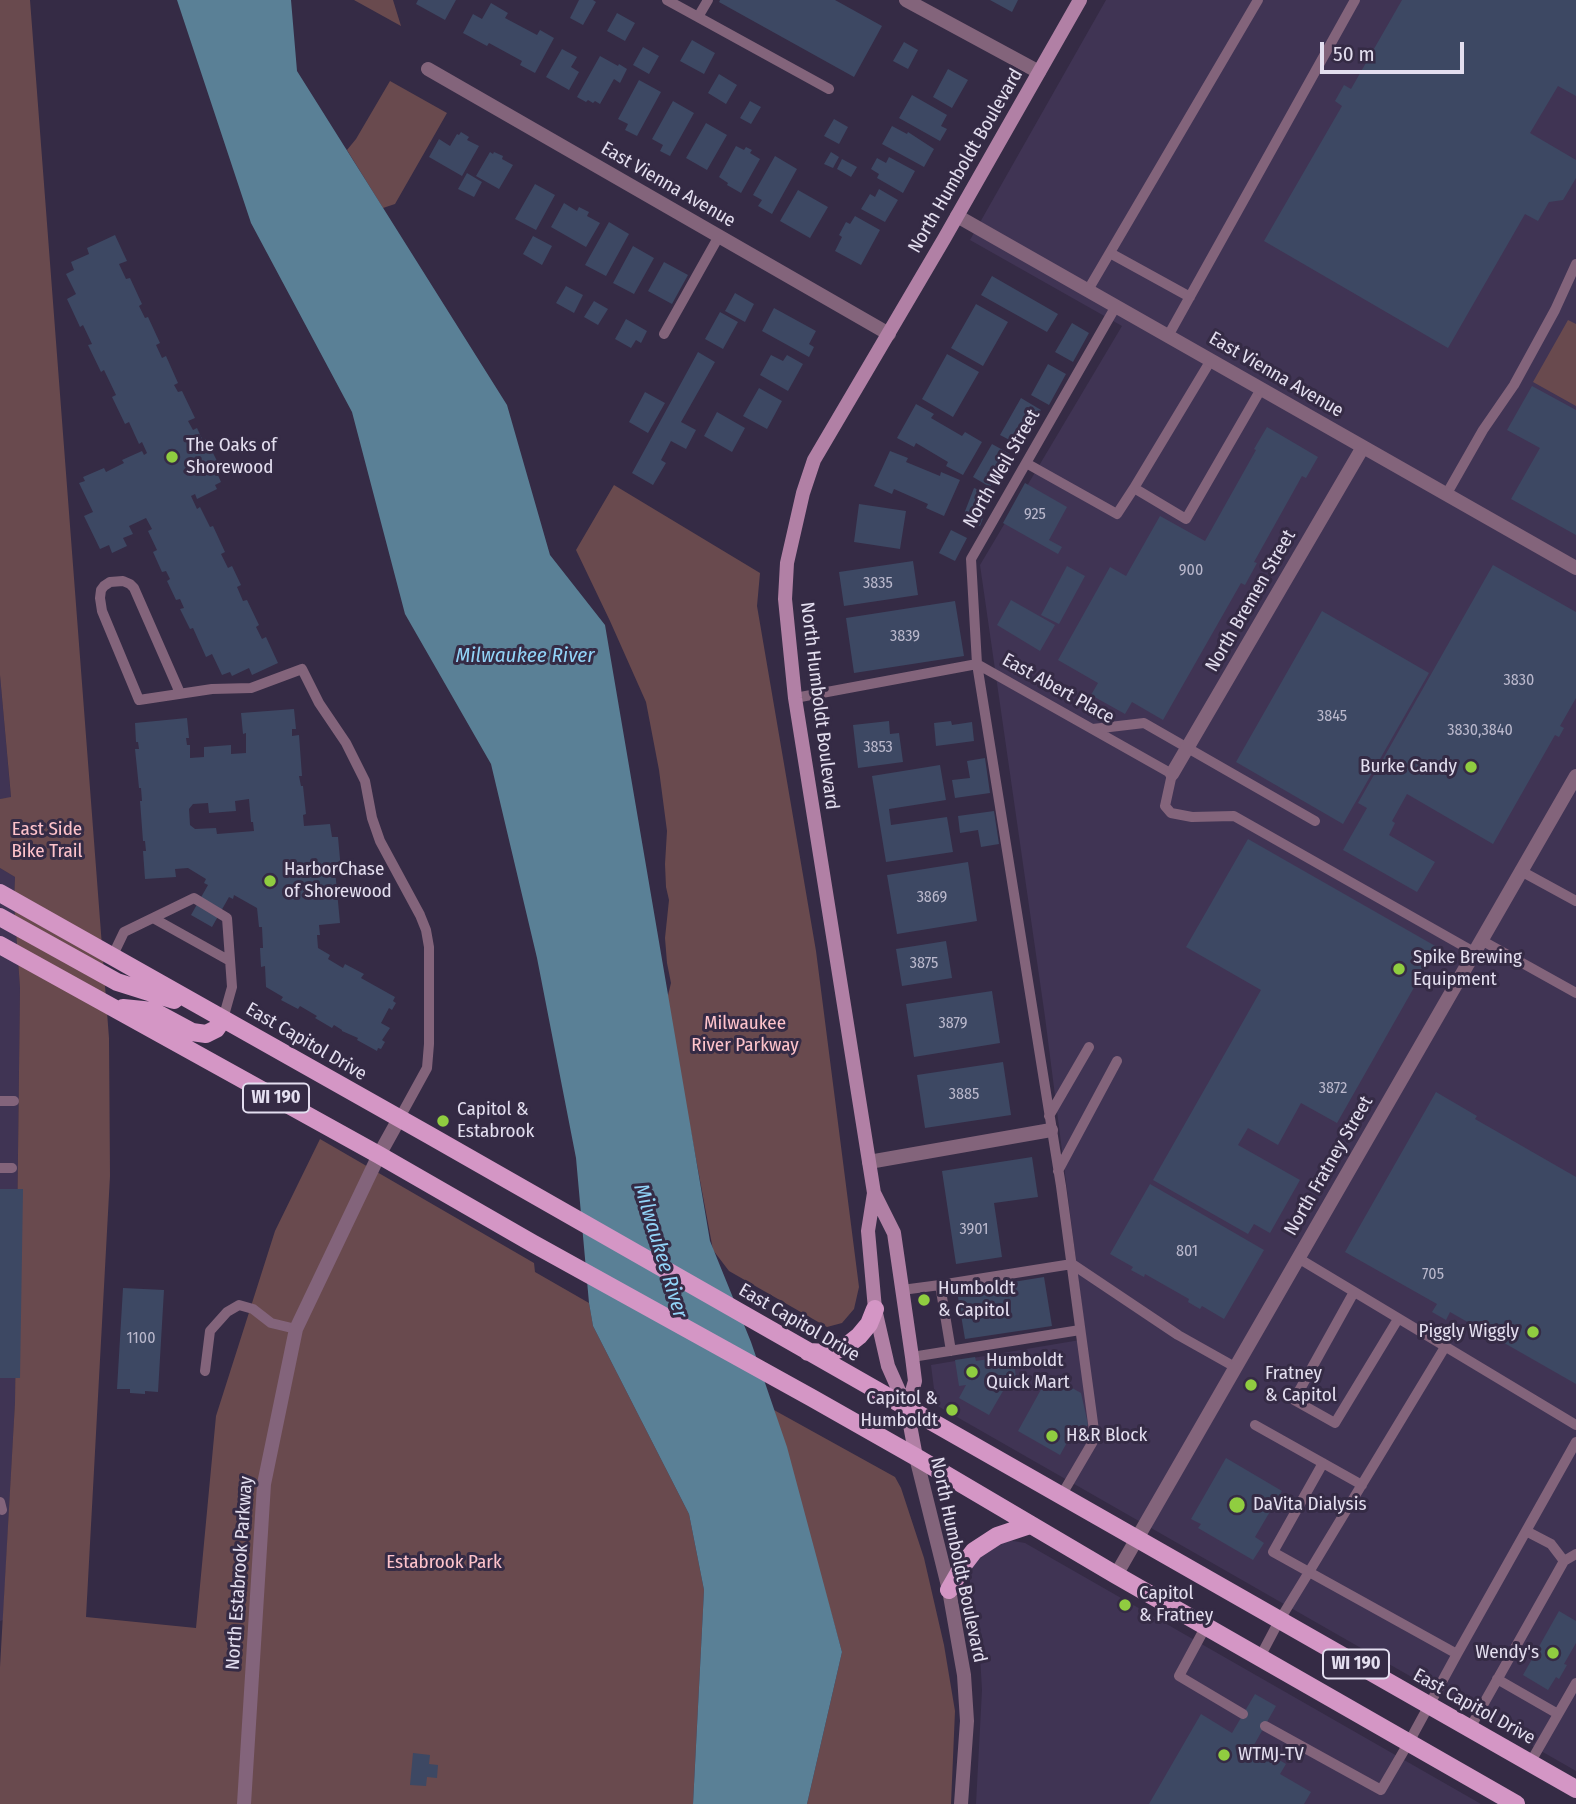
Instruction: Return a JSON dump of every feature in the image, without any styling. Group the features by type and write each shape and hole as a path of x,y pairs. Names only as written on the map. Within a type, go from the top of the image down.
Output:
{"main road":[{"name":"North Humboldt Boulevard","path":"907,1409 915,1381 912,1357 894,1233 874,1193 795,698 785,599 787,563 803,493 814,460 1080,0"},
{"name":"East Capitol Drive","path":"0,893 1576,1789"},
{"path":"0,917 117,982 215,1014 216,1030 206,1034 192,1032 153,1011 113,1007"},
{"name":"WI 190","path":"0,945 812,1398 1516,1804"},
{"name":"North Humboldt Boulevard","path":"874,1193 868,1231 875,1309 888,1366 907,1409 916,1457"},
{"path":"808,1352 828,1353 845,1347 869,1324 875,1309"},
{"path":"949,1590 975,1551 998,1536 1030,1525"}],"street":[{"path":"906,0 1039,72"},
{"name":"East Vienna Avenue","path":"428,69 889,334"},
{"name":"East Vienna Avenue","path":"957,216 1576,568"},
{"name":"North Bremen Street","path":"1172,774 1363,447"},
{"name":"North Fratney Street","path":"1116,1575 1576,776"},
{"name":"North Estabrook Parkway","path":"244,1804 264,1484 296,1329 379,1155 399,1119"},
{"path":"869,1162 1050,1123"},
{"name":"North Humboldt Boulevard","path":"916,1457 949,1590 966,1698 961,1804"}],"lane":[{"path":"667,0 829,89"},
{"path":"698,17 708,0"},
{"path":"1088,290 1258,0"},
{"path":"1168,336 1355,0"},
{"path":"664,334 719,236"},
{"path":"1110,253 1190,297"},
{"path":"1446,495 1483,430 1514,385 1555,310 1576,264"},
{"name":"North Weil Street","path":"1061,1496 1095,1438 1058,1171 977,664 971,559 1116,306"},
{"path":"1026,463 1117,514 1211,360"},
{"path":"1134,488 1186,519 1261,389"},
{"path":"180,693 134,588 123,581 110,582 104,586 100,598 102,611 139,701 212,689 251,688 302,669 319,703 346,743 365,781 372,818 380,841 420,915 429,947 427,1068 399,1119"},
{"name":"East Abert Place","path":"795,698 977,664 1172,774"},
{"path":"1093,729 1144,723 1315,821"},
{"path":"1172,774 1165,806 1171,813 1192,817 1234,816 1477,946 1576,993"},
{"path":"1521,871 1576,901"},
{"path":"112,957 124,932 194,898 227,918 232,987 215,1014"},
{"path":"153,918 230,961"},
{"path":"1050,1123 1089,1047"},
{"path":"1058,1171 1117,1061"},
{"path":"0,1101 13,1101"},
{"path":"1298,1258 1576,1425"},
{"path":"902,1290 1072,1264 1178,1335 1235,1367"},
{"path":"940,1285 951,1351"},
{"path":"1354,1292 1294,1399 1335,1423 1398,1319"},
{"path":"205,1371 210,1331 227,1312 239,1305 253,1309 271,1323 296,1329"},
{"path":"912,1357 1080,1330"},
{"path":"1260,1657 1279,1621 1445,1347"},
{"path":"1255,1425 1362,1485"},
{"path":"1265,1726 1381,1790 1576,1442"},
{"path":"1322,1463 1273,1552 1457,1654"},
{"path":"1526,1531 1551,1544 1564,1561"},
{"path":"1470,1728 1564,1561 1576,1554"},
{"path":"1206,1626 1179,1676 1243,1714"},
{"path":"1497,1679 1558,1714"},
{"path":"1530,1762 1576,1683"}],"shaded area":[{"path":"1106,0 1576,0 1576,1771 936,1405 931,1365 1086,1339 1045,1017 980,565 1122,326 970,240"},
{"path":"0,675 11,798 0,799"},
{"path":"0,868 15,877 14,902 20,988 15,1402 3,1620 0,1621"},
{"path":"1008,1540 1025,1543 1481,1804 976,1804 982,1690 979,1638 970,1575 981,1555"}],"green space":[{"name":"Estabrook Park","path":"0,0 30,0 109,1038 110,1176 86,1617 196,1628 216,1416 275,1231 320,1139 534,1263 535,1272 589,1303 593,1326 689,1514 704,1590 693,1804 0,1804 0,1667 15,1402 20,988 14,902 15,877 0,868 0,799 11,797 0,675"},
{"path":"354,0 393,0 401,26"},
{"path":"390,81 447,113 395,204 383,208 347,150"},
{"path":"1568,320 1576,324 1576,406 1533,382"},
{"name":"Milwaukee River Parkway","path":"614,485 760,573 757,606 816,951 859,1287 854,1309 842,1323 827,1327 729,1271 713,1250 691,1132 661,1024 671,983 665,938 669,900 665,864 667,831 646,702 576,550"},
{"path":"774,1410 895,1477 901,1488 924,1558 944,1645 955,1711 951,1804 807,1804 842,1652"}],"water":[{"name":"Milwaukee River","path":"177,0 291,0 297,71 507,405 550,555 605,625 710,1241 751,1342 787,1447 842,1652 807,1804 693,1804 704,1590 689,1514 593,1326 576,1158 537,958 491,764 405,614 352,412 251,223"}],"building":[{"path":"418,0 456,0 445,20 416,4"},
{"path":"579,0 596,2 583,25 570,18"},
{"path":"835,0 882,26 854,77 719,2"},
{"path":"990,0 1018,0 1012,12"},
{"path":"1402,0 1576,0 1576,96 1558,86 1530,133 1576,160 1576,178 1563,200 1549,202 1538,221 1525,214 1448,348 1264,241 1342,106 1335,101 1344,85 1351,89"},
{"path":"491,3 508,13 505,18 537,35 540,30 554,38 535,73 520,65 522,61 489,43 487,46 463,33 473,14 482,19"},
{"path":"617,13 635,23 625,41 607,31"},
{"path":"692,40 715,53 704,74 680,61"},
{"path":"904,42 918,50 908,69 893,61"},
{"path":"643,47 659,56 649,74 633,65"},
{"path":"562,49 577,57 571,67 579,72 569,90 546,77"},
{"path":"600,56 627,69 620,83 614,79 600,104 588,100 586,102 577,97"},
{"path":"948,69 968,80 952,108 933,97"},
{"path":"719,74 737,85 726,104 708,93"},
{"path":"639,80 661,92 637,136 625,130 628,124 618,119"},
{"path":"912,95 947,115 941,126 947,129 940,141 899,118"},
{"path":"673,101 694,113 670,156 660,151 663,145 652,139"},
{"path":"750,101 761,107 751,124 740,118"},
{"path":"834,119 848,127 839,144 824,136"},
{"path":"706,123 727,135 707,170 686,158"},
{"path":"892,126 907,134 908,132 934,149 924,167 882,144"},
{"path":"461,132 469,137 467,140 479,146 462,176 429,157 439,139 450,146"},
{"path":"736,146 752,150 750,153 760,159 741,193 719,177"},
{"path":"490,152 503,156 502,159 513,165 499,189 476,176"},
{"path":"831,152 839,157 833,168 824,164"},
{"path":"775,156 797,169 772,214 758,206 762,200 753,195"},
{"path":"889,157 915,171 903,193 877,178 879,174 871,169 877,158 886,163"},
{"path":"842,159 857,167 851,177 837,169"},
{"path":"467,173 482,182 474,197 458,189"},
{"path":"535,184 555,195 536,230 515,219"},
{"path":"879,189 898,200 885,222 861,209 870,194 875,197"},
{"path":"798,190 828,207 810,238 780,221"},
{"path":"564,203 577,211 579,207 589,212 587,216 600,223 586,247 551,227"},
{"path":"855,216 880,230 861,265 835,251 846,222 850,224"},
{"path":"609,222 629,234 606,276 585,265"},
{"name":"The Oaks of Shorewood","path":"115,235 127,261 119,264 126,279 130,278 142,304 139,306 145,318 148,317 160,343 156,345 162,358 166,356 178,383 174,385 178,392 182,391 195,418 188,421 193,430 197,428 203,441 206,439 221,469 216,471 221,482 215,485 217,489 197,499 195,494 191,496 210,527 213,526 225,552 221,554 228,568 232,566 241,585 237,587 243,601 247,600 259,625 256,627 262,639 266,637 278,663 252,675 249,668 232,676 230,672 222,675 212,654 206,657 193,628 190,629 180,609 184,608 180,599 176,600 167,581 170,579 166,571 162,572 153,552 157,550 148,531 152,529 146,518 129,526 133,534 123,538 127,546 112,553 109,545 100,549 84,516 93,512 79,483 85,481 83,477 104,468 106,472 124,463 122,460 142,451 144,455 147,453 142,442 139,444 129,422 125,424 112,397 116,395 104,370 101,372 88,345 92,344 83,325 80,327 67,299 76,294 66,274 74,270 71,262 89,254 87,248"},
{"path":"533,236 552,246 542,265 523,254"},
{"path":"633,246 654,258 634,294 613,283"},
{"path":"664,262 688,275 672,304 648,291"},
{"path":"992,276 1058,314 1047,332 981,295"},
{"path":"566,286 583,295 574,313 556,303"},
{"path":"735,293 754,304 745,322 725,311"},
{"path":"594,301 608,309 598,325 584,317"},
{"path":"976,304 1008,322 983,366 951,348"},
{"path":"774,308 816,331 809,344 814,347 809,357 762,331"},
{"path":"720,312 738,322 723,349 705,339"},
{"path":"626,319 647,331 641,343 636,340 631,348 615,339"},
{"path":"1072,323 1089,333 1073,362 1055,352"},
{"path":"698,352 715,362 681,422 696,430 686,449 671,441 661,460 666,463 653,485 632,473"},
{"path":"947,354 979,372 953,417 922,399"},
{"path":"771,355 783,361 787,355 803,364 788,391 760,375"},
{"path":"1048,364 1066,374 1049,405 1031,395"},
{"path":"1532,386 1576,410 1576,535 1511,499 1540,448 1507,430"},
{"path":"759,388 782,401 767,429 743,416"},
{"path":"645,392 665,403 648,433 629,422"},
{"path":"1021,398 1041,410 1021,446 1000,435"},
{"path":"916,404 934,414 931,418 962,436 965,432 982,442 963,475 946,466 948,462 916,443 914,447 897,438"},
{"path":"717,412 745,428 732,452 704,436"},
{"path":"1267,427 1318,457 1306,478 1302,476 1254,562 1257,563 1245,585 1241,583 1163,720 1132,702 1125,714 1091,695 1098,683 1058,660 1110,567 1126,576 1160,516 1205,541"},
{"path":"992,444 1010,454 990,487 973,477"},
{"path":"890,451 908,458 906,462 940,476 941,472 960,480 944,516 926,508 928,504 894,489 892,494 874,486"},
{"path":"1025,483 1067,507 1049,540 1062,547 1058,554 1003,523"},
{"path":"974,488 992,495 980,526 962,519"},
{"path":"859,504 906,511 900,549 854,542"},
{"path":"951,530 967,538 955,561 939,553"},
{"path":"913,561 918,595 844,606 839,572"},
{"path":"1493,565 1576,612 1576,698 1560,726 1564,728 1559,737 1555,735 1493,844 1407,794 1392,821 1395,823 1389,835 1435,862 1417,892 1343,850 1367,808 1358,803"},
{"path":"1067,566 1085,576 1059,624 1041,615"},
{"path":"1011,600 1055,625 1040,651 997,625"},
{"path":"955,601 964,656 854,673 846,618"},
{"path":"1322,611 1429,673 1343,824 1236,762"},
{"name":"HarborChase of Shorewood","path":"294,709 296,729 292,729 292,736 299,735 302,776 299,776 303,786 306,814 303,815 304,826 330,824 332,837 338,837 341,870 335,870 340,923 319,925 318,948 330,955 328,959 343,968 345,964 364,974 361,978 395,997 393,1001 396,1003 392,1010 389,1008 381,1023 390,1028 382,1040 385,1042 377,1051 334,1025 332,1028 300,1006 298,1009 281,1000 283,997 266,987 265,966 261,967 262,927 259,927 257,908 234,895 233,899 229,897 212,927 191,915 208,885 204,883 206,879 188,868 175,869 176,877 145,879 143,851 146,851 135,749 139,749 135,723 187,718 189,738 186,738 187,745 190,745 190,758 204,757 204,747 231,745 231,754 246,753 246,733 243,734 241,713","holes":["249,799 254,831 217,834 216,828 195,829 190,825 189,809 193,804 208,803 209,813 236,811 235,801"]},
{"path":"889,721 890,734 899,733 903,762 858,768 853,725"},
{"path":"951,721 952,725 972,722 974,741 936,746 934,723"},
{"path":"985,758 990,793 955,798 952,780 970,778 967,761"},
{"path":"940,765 946,800 889,809 891,825 947,817 953,852 886,862 872,776"},
{"path":"994,811 999,844 981,847 978,830 960,833 958,816"},
{"path":"1248,839 1437,947 1337,1123 1301,1103 1278,1145 1248,1128 1238,1145 1300,1180 1270,1233 1254,1224 1248,1234 1153,1180 1261,990 1186,947"},
{"path":"968,862 977,921 897,934 887,875"},
{"path":"946,941 952,978 902,986 896,949"},
{"path":"992,991 1000,1043 914,1057 906,1004"},
{"path":"1003,1062 1011,1115 925,1128 917,1075"},
{"path":"1436,1092 1477,1116 1475,1119 1576,1177 1576,1384 1450,1312 1446,1320 1432,1312 1437,1304 1345,1252"},
{"path":"1032,1157 1038,1197 994,1203 1002,1257 956,1264 942,1171"},
{"path":"1150,1184 1264,1250 1224,1319 1202,1306 1200,1309 1188,1302 1189,1299 1145,1274 1144,1277 1131,1270 1133,1267 1110,1254"},
{"path":"0,1189 23,1189 20,1378 0,1378"},
{"path":"1044,1277 1052,1326 965,1339 957,1291"},
{"path":"123,1288 164,1290 158,1392 130,1393 130,1389 117,1389"},
{"path":"1013,1355 1016,1377 1010,1379 989,1415 959,1398 966,1385 959,1386 955,1360 975,1357 976,1361"},
{"path":"1049,1375 1081,1393 1088,1424 1082,1435 1074,1430 1060,1455 1018,1431"},
{"name":"DaVita Dialysis","path":"1226,1458 1282,1491 1255,1537 1264,1543 1253,1560 1198,1528 1201,1524 1191,1519"},
{"name":"Wendy's","path":"1559,1611 1576,1621 1576,1643 1559,1679 1556,1677 1548,1690 1523,1675"},
{"name":"WTMJ-TV","path":"1255,1694 1276,1706 1254,1745 1286,1764 1280,1774 1311,1792 1304,1804 1149,1804 1201,1714 1232,1733"},
{"path":"413,1753 430,1755 429,1764 438,1765 437,1778 427,1777 426,1786 410,1785"}],"place":[{"name":"The Oaks of Shorewood","path":"172,457"},
{"name":"Burke Candy","path":"1471,767"},
{"name":"HarborChase of Shorewood","path":"270,881"},
{"name":"Spike Brewing Equipment","path":"1399,969"},
{"name":"Capitol & Estabrook","path":"443,1121"},
{"name":"Humboldt & Capitol","path":"924,1300"},
{"name":"Piggly Wiggly","path":"1533,1332"},
{"name":"Humboldt Quick Mart","path":"972,1372"},
{"name":"Fratney & Capitol","path":"1251,1385"},
{"name":"Capitol & Humboldt","path":"952,1410"},
{"name":"H&R Block","path":"1052,1436"},
{"name":"DaVita Dialysis","path":"1237,1505"},
{"name":"Capitol & Fratney","path":"1125,1605"},
{"name":"Wendy's","path":"1553,1653"},
{"name":"WTMJ-TV","path":"1224,1755"}],"park label":[{"name":"East Side Bike Trail","path":"47,841"}]}
